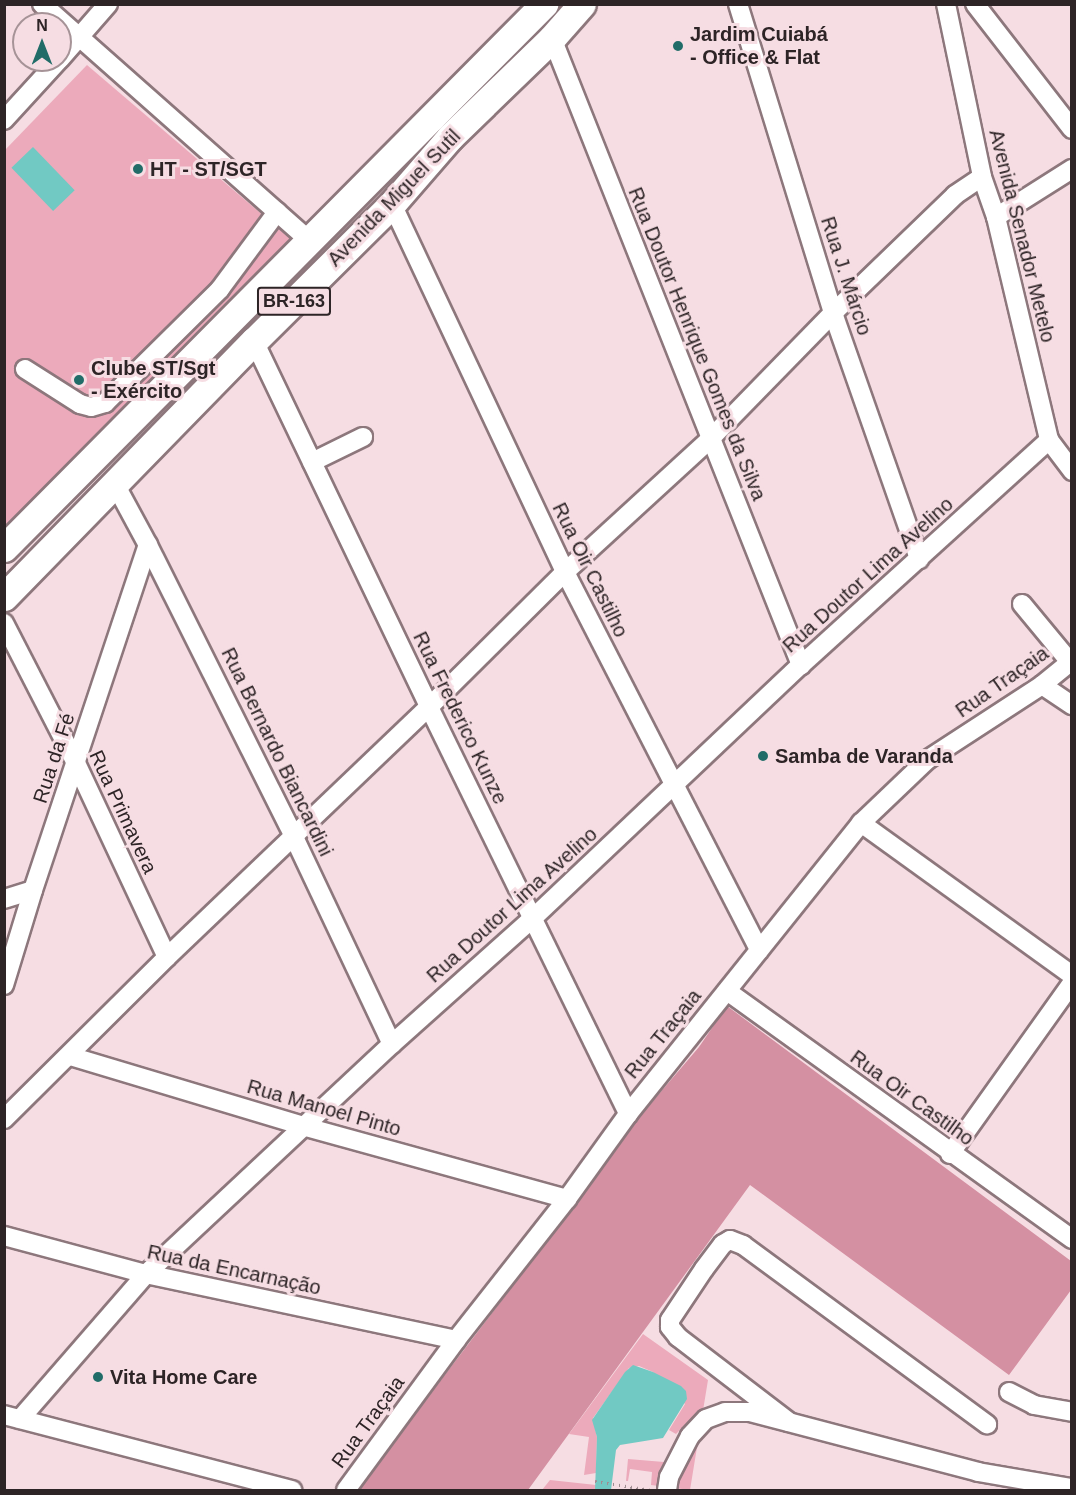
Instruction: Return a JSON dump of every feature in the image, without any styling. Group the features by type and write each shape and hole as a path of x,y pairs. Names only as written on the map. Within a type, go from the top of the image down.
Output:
{"highway":[{"name":"Avenida Miguel Sutil","path":"4,549 544,4"},
{"name":"Avenida Miguel Sutil","path":"4,597 254,341 392,204 450,137 552,38 582,4"}],"street":[{"path":"42,4 310,241"},
{"path":"72,44 108,4"},
{"name":"Rua J. Márcio","path":"738,4 833,313 919,559"},
{"name":"Avenida Senador Metelo","path":"946,4 982,177 996,217 1049,441 1071,471"},
{"path":"975,4 1071,129"},
{"name":"Rua Doutor Henrique Gomes da Silva","path":"552,38 801,665"},
{"path":"4,120 47,72"},
{"path":"996,217 1071,169"},
{"path":"4,1119 70,1056 167,957 429,707 565,572 710,439 833,313 955,195 982,177"},
{"name":"Rua Oir Castilho","path":"392,204 565,572 759,950"},
{"path":"24,369 80,404 91,407 105,404 220,289 278,212"},
{"name":"Rua Frederico Kunze","path":"254,341 429,707 628,1113"},
{"path":"312,462 363,437"},
{"name":"Rua Doutor Lima Avelino","path":"12,1417 146,1274 306,1127 392,1044 533,918 801,665 1049,441"},
{"name":"Rua Bernardo Biancardini","path":"115,484 148,545 293,835 392,1044"},
{"name":"Rua da Fé","path":"4,986 33,890 148,545"},
{"path":"1022,604 1071,662"},
{"name":"Rua Primavera","path":"4,624 76,763 167,957"},
{"name":"Rua Traçaia","path":"346,1491 456,1340 567,1199 628,1113 861,824 927,760 1042,684 1071,662"},
{"path":"1042,684 1071,705"},
{"path":"861,824 1071,975"},
{"path":"4,899 33,890"},
{"path":"950,1154 1071,983"},
{"name":"Rua Oir Castilho","path":"727,991 950,1154 1071,1239"},
{"name":"Rua Manoel Pinto","path":"70,1056 306,1127 567,1199"},
{"name":"Rua da Encarnação","path":"4,1236 146,1274 456,1340"},
{"path":"789,1422 678,1337 670,1327 670,1320 704,1269 723,1244 730,1240 743,1245 987,1424"},
{"path":"1009,1392 1034,1406 1071,1413"},
{"path":"667,1491 669,1477 690,1436 706,1419 724,1412 750,1412 978,1472 1071,1488"},
{"path":"12,1417 292,1491"}],"path":[{"path":"595,1481 651,1491"}],"shaded area":[{"name":"Clube ST/Sgt - Exército","path":"87,65 291,239 17,520 5,528 5,150"},
{"path":"727,1006 1071,1261 1071,1290 1009,1375 750,1185 528,1490 357,1490 554,1232 629,1129 699,1047"},
{"path":"643,1334 708,1380 690,1490 651,1485 652,1472 630,1469 628,1481 626,1481 628,1459 664,1462 689,1431 689,1426 684,1426 676,1434 669,1430 685,1404 653,1372 639,1366 629,1368 593,1418 597,1437 596,1473 584,1475 589,1437 569,1434"},
{"path":"550,1480 596,1485 596,1487 595,1490 542,1490"}],"water":[{"path":"33,147 75,190 53,211 11,168"},
{"path":"633,1365 681,1386 686,1391 687,1399 663,1438 620,1445 616,1450 611,1490 595,1490 597,1437 592,1420 625,1372"}],"place":[{"name":"Jardim Cuiabá - Office & Flat","path":"678,46"},
{"name":"HT - ST/SGT","path":"138,169"},
{"name":"Clube ST/Sgt - Exército","path":"79,380"},
{"name":"Samba de Varanda","path":"763,756"},
{"name":"Vita Home Care","path":"98,1377"}]}
